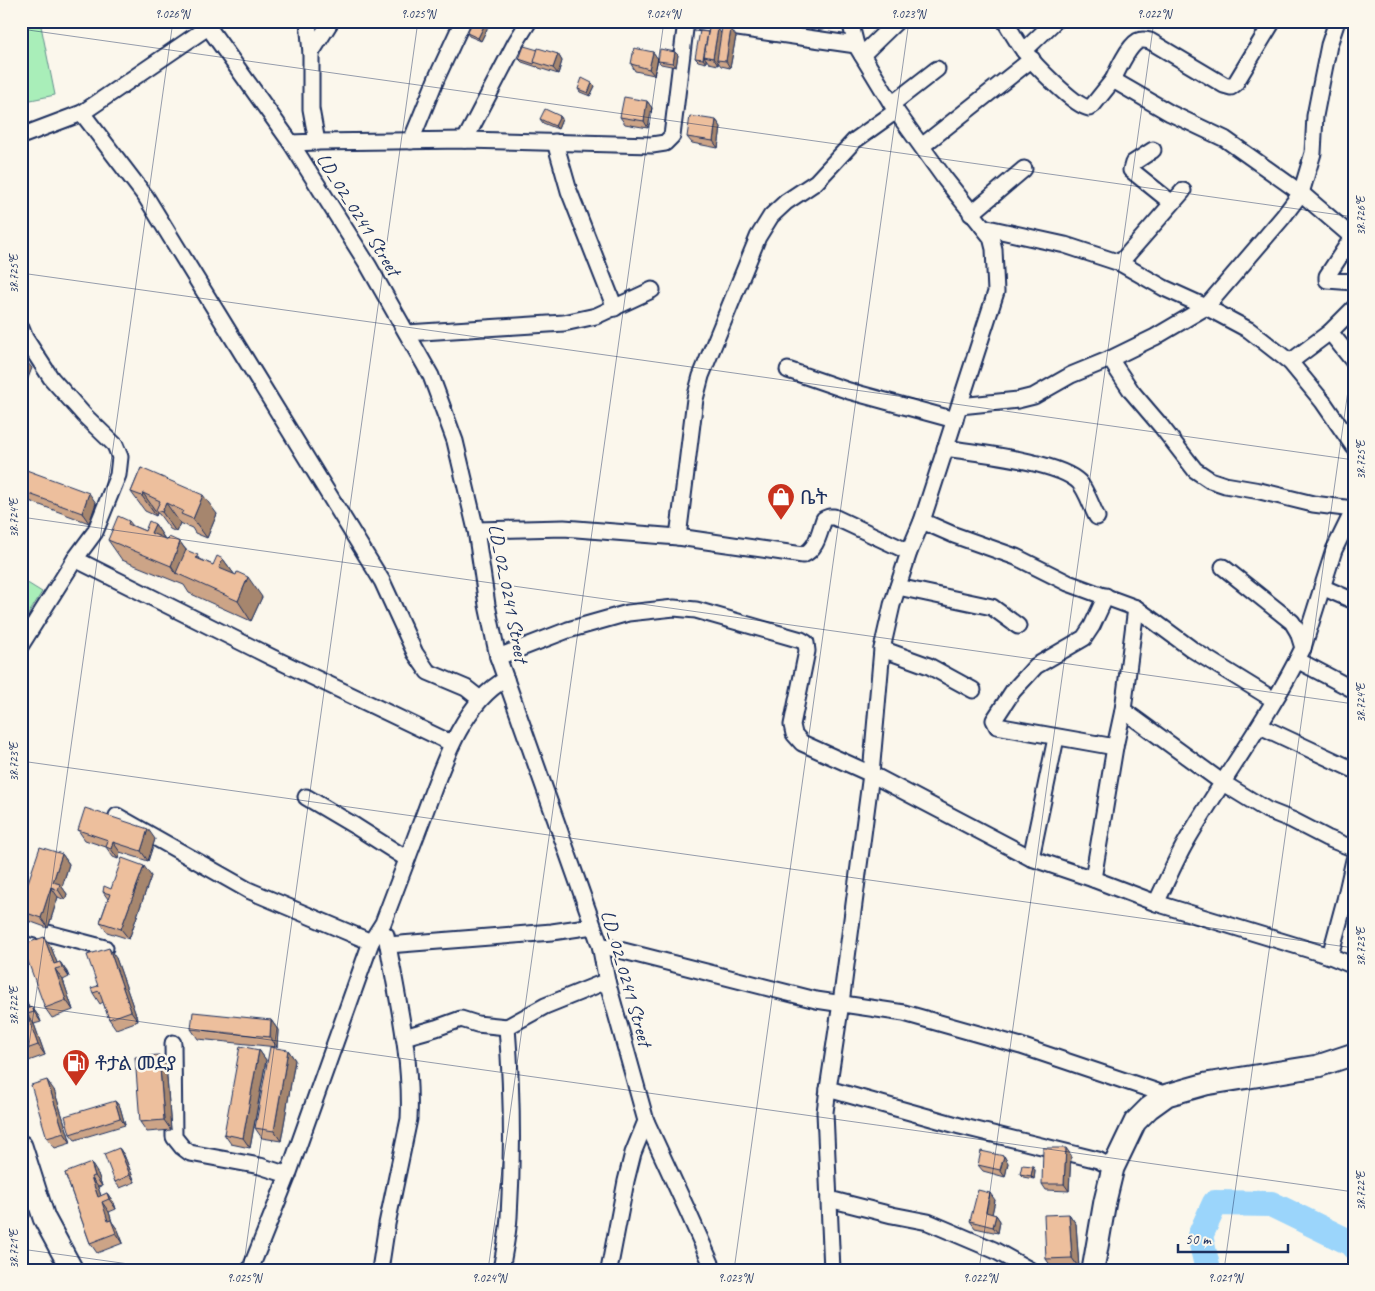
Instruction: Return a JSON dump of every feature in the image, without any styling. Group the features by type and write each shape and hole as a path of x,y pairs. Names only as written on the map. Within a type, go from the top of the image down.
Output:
{"main road":[{"path":"1093,1270 1105,1201 1113,1168 1135,1122 1149,1108 1167,1094 1206,1084 1318,1066 1354,1054"},
{"path":"22,1149 44,1218 72,1270"}],"street":[{"path":"308,21 311,54 311,109 317,142"},
{"path":"311,54 331,21"},
{"path":"411,141 463,21"},
{"path":"465,140 516,42 529,21"},
{"path":"292,143 465,140 665,143 672,136 688,21 859,50 897,21"},
{"path":"832,1270 826,1112 872,774 882,649 908,552 922,521 996,292 994,249 991,237 894,107 859,50 850,21"},
{"path":"1005,21 1028,55 1062,90 1084,107 1089,108 1113,80 1124,58 1138,41 1144,39 1230,87 1235,84 1273,21"},
{"path":"922,146 1028,55 1055,21"},
{"path":"788,370 849,391 958,412 1034,396 1071,375 1155,337 1206,307 1283,217 1301,193 1314,153 1316,116 1322,80 1329,45 1337,21"},
{"path":"21,136 82,113 206,24"},
{"name":"LD_02_0241 Street","path":"206,24 292,143 368,265 430,376 455,441 476,530 487,605 498,657 600,945 607,981 646,1121 714,1270"},
{"path":"678,537 695,399 701,376 758,237 771,216 786,202 816,182 854,141 937,69"},
{"path":"1113,80 1170,114 1225,139 1301,193 1350,234 1351,239 1327,276 1327,280 1354,282"},
{"path":"82,113 146,197 382,581 415,653 428,672 466,688 480,699"},
{"path":"555,142 569,191 615,308"},
{"path":"1153,150 1133,163 1130,170 1172,203"},
{"path":"972,214 1024,169"},
{"path":"1120,263 1183,191"},
{"path":"984,227 1065,246 1120,263 1164,288 1206,307 1249,330 1290,362 1323,402 1354,447"},
{"path":"407,332 564,323 596,316 652,290"},
{"path":"1290,362 1330,332 1354,308"},
{"path":"1330,332 1354,362"},
{"path":"21,646 75,559 96,532 118,474 120,457 115,444 85,416 51,378 23,335"},
{"path":"1110,359 1132,392 1195,470 1210,480 1225,486 1260,491 1313,504 1353,508 1334,550 1300,654 1260,726 1222,783 1186,843 1156,904"},
{"path":"945,448 1002,457 1068,473 1080,484 1096,517"},
{"path":"476,530 564,528 678,537 803,555 810,552 815,546 824,519 834,517 908,552"},
{"path":"922,521 954,536 1016,557 1068,583 1136,608 1193,650 1274,700"},
{"path":"75,559 271,657 452,743"},
{"path":"1223,567 1292,622 1298,632 1300,654"},
{"path":"898,587 992,607 1018,626"},
{"path":"1322,587 1354,601"},
{"path":"1106,596 1092,626 1084,638 1036,666 1013,691 994,720 997,726 1115,747"},
{"path":"498,657 568,630 628,613 674,608 696,610 801,640 806,643 806,651 792,725 794,734 802,743 872,774 1031,858 1092,878 1156,904 1330,956 1354,966"},
{"path":"1092,878 1123,710 1136,608"},
{"path":"882,649 929,666 973,690"},
{"path":"1300,654 1354,690"},
{"path":"250,1270 288,1175 371,942 383,923 452,743 480,699 494,685 506,679"},
{"path":"1123,710 1222,783 1267,810 1352,848 1354,851"},
{"path":"1260,726 1354,770"},
{"path":"1031,858 1056,738"},
{"path":"306,797 407,860"},
{"path":"117,816 248,890 371,942"},
{"path":"1330,956 1354,860"},
{"path":"380,1270 387,1224 410,1119 404,1037 383,923"},
{"path":"21,926 105,948"},
{"path":"388,945 552,932 593,926"},
{"path":"600,945 816,1000 913,1016 1021,1046 1167,1094"},
{"path":"404,1037 461,1019 477,1024 507,1027 545,1006 607,981"},
{"path":"501,1270 509,1219 511,1176 512,1124 507,1027"},
{"path":"173,1043 174,1137 182,1147 190,1153 260,1166 288,1175"},
{"path":"828,1089 960,1126 1098,1160 1113,1168"},
{"path":"609,1270 626,1181 633,1153 646,1121"},
{"path":"829,1199 928,1222 994,1250 1030,1270"}],"green space":[{"path":"21,21 40,21 55,95 21,102"},
{"path":"21,579 42,592 21,626"}],"building":[{"path":"473,21 486,22 478,38 467,33"},
{"path":"722,27 731,29 726,61 717,60"},
{"path":"709,28 718,29 713,58 704,56"},
{"path":"700,31 708,32 703,59 695,58"},
{"path":"524,46 538,50 534,64 519,59"},
{"path":"538,48 558,54 553,68 534,62"},
{"path":"634,48 653,52 649,69 631,64"},
{"path":"660,49 675,52 673,63 658,61"},
{"path":"582,78 592,83 588,93 578,89"},
{"path":"624,97 647,101 644,121 620,117"},
{"path":"545,109 560,116 555,126 540,119"},
{"path":"690,116 716,120 713,141 687,137"},
{"path":"21,359 27,362 21,377"},
{"path":"21,468 89,493 82,513 21,491"},
{"path":"141,468 203,495 193,519 181,514 183,511 166,503 162,512 156,510 160,501 143,493 142,496 131,492"},
{"path":"118,516 129,521 128,524 145,531 149,521 155,524 151,533 168,540 169,537 180,542 171,566 108,540"},
{"path":"186,550 198,555 196,558 213,565 217,556 223,559 219,568 236,575 237,572 248,577 238,601 176,573"},
{"path":"85,808 148,829 141,851 113,842 111,849 106,847 108,840 78,830"},
{"path":"40,847 62,854 53,882 60,884 58,890 51,887 41,918 21,911 21,903"},
{"path":"122,858 144,866 121,929 100,922 110,894 103,892 104,886 111,889"},
{"path":"44,937 54,964 60,962 62,967 55,969 66,1000 45,1008 22,945"},
{"path":"109,948 131,1011 109,1019 99,991 93,993 91,988 98,986 87,955"},
{"path":"21,997 26,1009 32,1007 34,1012 27,1014 38,1045 21,1051"},
{"path":"193,1012 271,1020 270,1037 191,1029"},
{"path":"240,1046 259,1050 243,1138 224,1134"},
{"path":"270,1047 288,1050 274,1131 255,1128"},
{"path":"159,1055 164,1120 140,1122 135,1057"},
{"path":"47,1080 64,1133 47,1138 31,1085"},
{"path":"115,1101 120,1118 70,1134 65,1116"},
{"path":"119,1148 130,1175 115,1182 104,1154"},
{"path":"1043,1148 1066,1148 1064,1184 1042,1184"},
{"path":"981,1151 1004,1156 1000,1170 978,1165"},
{"path":"91,1163 95,1176 91,1177 98,1197 107,1193 109,1199 102,1202 108,1221 111,1220 116,1233 90,1243 65,1173"},
{"path":"1022,1165 1033,1166 1031,1176 1020,1174"},
{"path":"978,1190 990,1193 986,1212 996,1215 993,1227 970,1221"},
{"path":"1069,1214 1072,1258 1046,1259 1044,1215"}],"waterway":[{"path":"1208,1270 1200,1236 1215,1203 1271,1204 1351,1243 1354,1247"}],"place":[{"name":"ቤት","path":"781,521"},
{"name":"ቶታል መደያ","path":"76,1087"}]}
